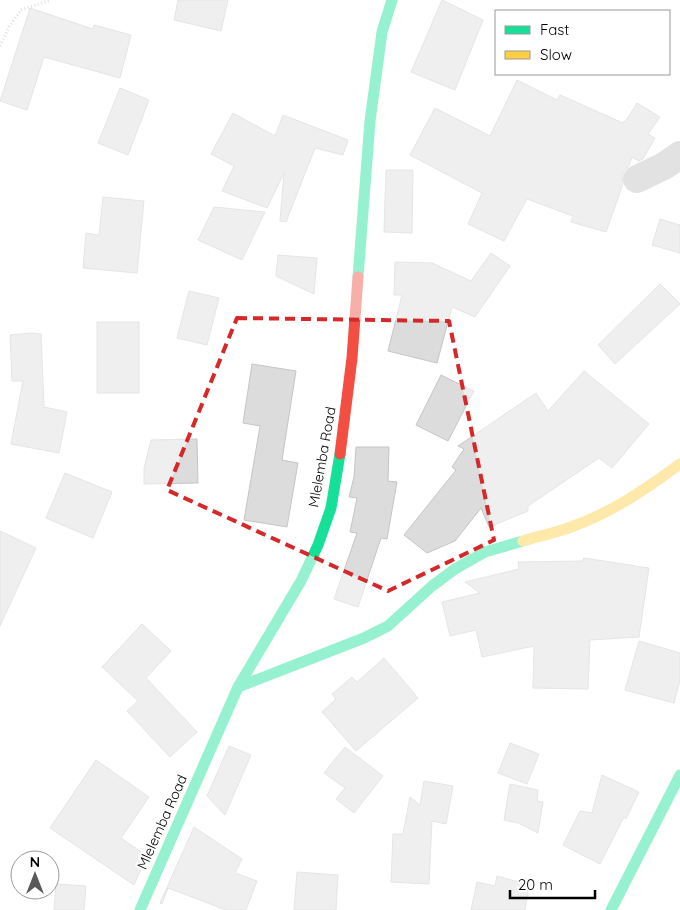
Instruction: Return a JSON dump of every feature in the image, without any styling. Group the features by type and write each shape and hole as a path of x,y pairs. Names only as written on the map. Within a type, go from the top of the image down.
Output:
{"street":[{"name":"Mlelemba Road","path":"140,910 238,687 301,581 318,545 330,508 338,468 352,358 370,121 382,32 392,0"},
{"path":"637,179 664,166 680,155"},
{"path":"238,687 364,638 388,626 432,586 470,560 485,552 572,527 644,490 680,464"},
{"path":"611,910 680,775"}],"path":[{"path":"0,46 9,27 21,10 52,0"}],"highlighted area":[{"path":"237,318 449,321 494,540 388,591 167,490"}],"building":[{"path":"178,0 228,0 221,31 174,20"},
{"path":"442,0 483,20 455,90 411,72"},
{"path":"30,8 93,29 94,25 131,35 120,78 44,57 27,110 0,101"},
{"path":"517,80 557,100 560,95 623,123 637,103 660,117 648,134 655,138 643,159 639,161 632,157 629,166 624,171 622,177 623,184 606,232 571,222 573,216 527,199 504,241 468,224 482,193 410,155 435,108 490,136"},
{"path":"120,88 149,100 128,155 98,143"},
{"path":"233,113 275,136 283,115 348,140 343,155 315,148 286,222 280,221 284,173 267,208 222,191 234,166 211,154"},
{"path":"386,170 413,170 412,233 384,232"},
{"path":"103,197 144,201 137,273 83,268 86,233 99,235"},
{"path":"214,207 265,212 242,260 198,240"},
{"path":"660,219 680,225 680,253 652,245"},
{"path":"491,253 510,266 475,317 452,307 437,363 388,351 402,295 394,295 395,262 432,263 471,281"},
{"path":"278,255 317,258 314,294 276,276"},
{"path":"660,284 680,304 615,364 598,345"},
{"path":"189,291 219,298 207,345 177,338"},
{"path":"97,322 139,322 139,393 97,393"},
{"path":"41,334 44,407 67,412 59,453 11,444 23,381 12,381 10,335"},
{"path":"252,364 296,371 282,460 298,463 287,527 244,520 260,426 243,423"},
{"path":"584,371 649,424 612,468 599,458 528,506 528,511 489,527 481,508 455,541 427,553 404,535 456,470 452,467 464,449 458,446 536,393 548,411"},
{"path":"441,375 474,391 448,441 416,425"},
{"path":"197,439 198,483 144,484 144,468 151,440"},
{"path":"356,447 389,447 388,481 397,482 387,539 381,538 358,607 334,599 357,533 350,532 357,498 349,497 354,477"},
{"path":"65,473 112,492 93,538 46,518"},
{"path":"0,531 36,548 0,626"},
{"path":"584,558 649,568 639,637 590,640 588,689 533,688 534,646 482,657 476,630 450,636 442,602 480,593 465,582 519,569 518,562 583,561"},
{"path":"142,624 171,651 146,678 197,732 170,757 127,711 138,701 102,667"},
{"path":"639,641 680,653 680,681 674,703 625,690"},
{"path":"384,658 418,698 356,751 322,712 336,699 332,694 352,677 357,682"},
{"path":"510,743 539,754 527,784 498,773"},
{"path":"229,746 251,755 225,815 207,796"},
{"path":"345,747 383,776 354,813 336,799 345,788 324,773"},
{"path":"96,760 149,797 121,838 147,856 134,885 50,828"},
{"path":"602,775 639,792 600,864 563,845 580,811 592,813"},
{"path":"424,781 453,786 446,824 432,821 429,884 391,882 393,834 403,834 410,797 420,805"},
{"path":"510,784 538,790 537,801 543,802 538,833 518,823 504,820"},
{"path":"194,827 242,859 235,873 257,881 246,910 226,910 168,888 162,904 160,903"},
{"path":"297,872 338,875 336,910 294,910"},
{"path":"497,876 529,885 525,910 471,910 477,882 495,886"},
{"path":"60,884 86,886 84,910 54,910 55,900 60,900"}],"traffic: fast":[{"path":"358,277 370,121 382,32 392,0"},
{"path":"140,910 238,687 301,581 318,545 331,508 340,454"},
{"path":"238,687 364,638 388,626 432,586 455,569 485,552 523,541"},
{"path":"611,910 680,775"}],"traffic: slow":[{"path":"523,541 565,529 600,515 641,491 680,464"}],"traffic: jam":[{"path":"340,454 352,358 358,277"}]}
